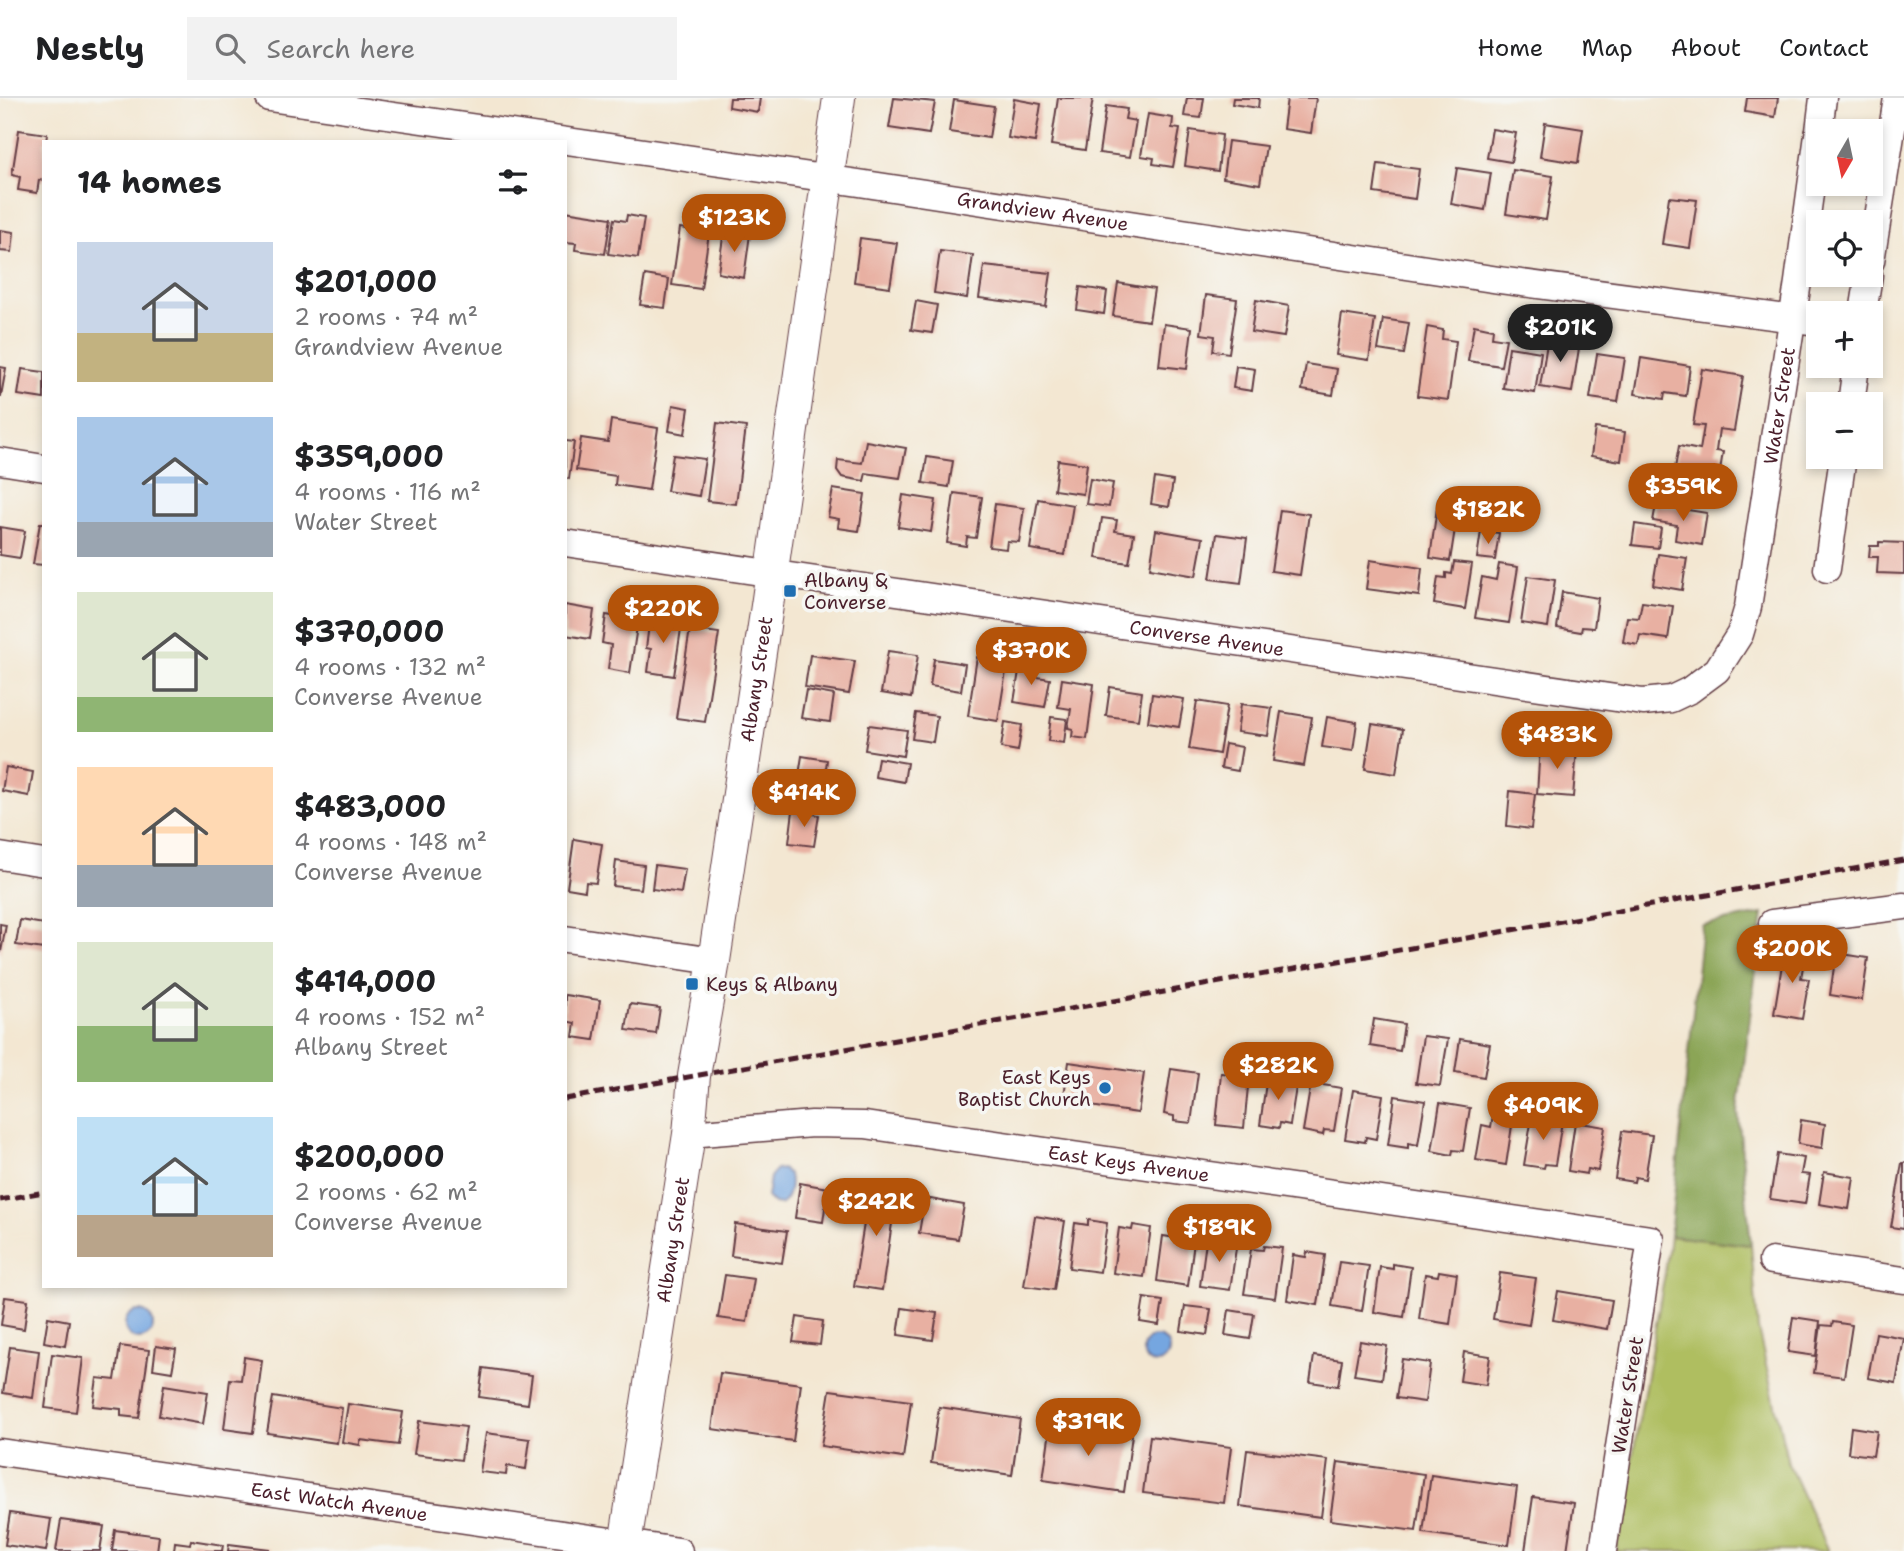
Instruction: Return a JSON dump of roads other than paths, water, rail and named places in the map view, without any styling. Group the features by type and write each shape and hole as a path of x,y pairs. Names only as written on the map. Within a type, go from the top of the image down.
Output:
{"street":[{"name":"Grandview Avenue","path":"269,98 562,140"},
{"name":"Albany Street","path":"625,1547 689,1134 694,1076 714,961 839,98"},
{"name":"Water Street","path":"1821,119 1823,98"},
{"path":"1879,210 1897,98"},
{"name":"Grandview Avenue","path":"567,141 1499,280 1806,320"},
{"name":"Water Street","path":"1717,670 1740,634 1748,607 1810,196"},
{"path":"0,461 42,468"},
{"path":"1827,569 1841,469"},
{"name":"Converse Avenue","path":"567,543 1643,702 1671,699 1690,690 1717,670"},
{"path":"0,856 42,863"},
{"path":"1772,923 1904,906"},
{"path":"567,939 714,961"},
{"name":"East Keys Avenue","path":"689,1134 812,1124 865,1125 1651,1239"},
{"name":"Water Street","path":"1603,1551 1651,1239"},
{"path":"1772,1261 1904,1280"},
{"name":"East Watch Avenue","path":"0,1452 625,1547 679,1551"}],"water":[{"path":"782,1169 789,1174 790,1187 786,1199 780,1205 774,1204 767,1197 770,1177 776,1170"},
{"path":"139,1311 149,1315 153,1325 149,1335 139,1339 129,1335 125,1325 129,1315"},
{"path":"1156,1337 1166,1340 1169,1350 1166,1360 1156,1363 1146,1360 1143,1350 1146,1340"}],"railway":[{"path":"567,1099 1904,860"},
{"path":"0,1200 42,1192"}],"place":[{"name":"Albany & Converse","path":"790,591"},
{"name":"Keys & Albany","path":"692,984"},
{"name":"East Keys Baptist Church","path":"1105,1088"}]}
